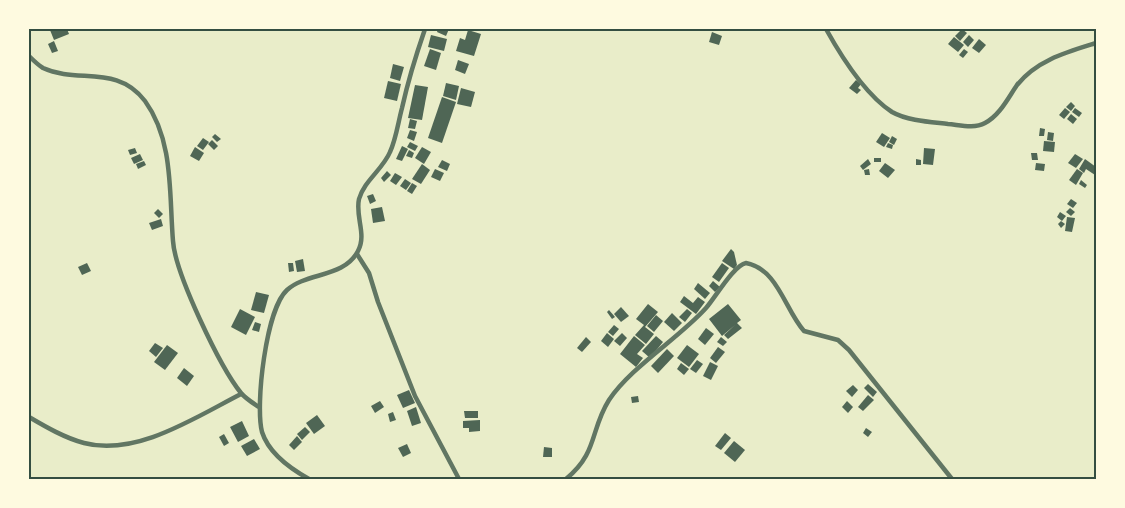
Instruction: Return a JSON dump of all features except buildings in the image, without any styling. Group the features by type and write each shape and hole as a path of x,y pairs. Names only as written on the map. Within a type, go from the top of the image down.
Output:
{"street":[{"path":"309,479 292,470 275,454 262,433 259,407 269,324 275,306 286,290 299,283 332,272 346,264 357,254 362,244 359,199 366,185 390,154 412,69 425,29"},
{"path":"826,29 839,52 864,84 893,112 905,117 972,127 985,123 994,115 1018,84 1051,58 1096,43"},
{"path":"29,56 42,67 56,73 105,76 125,84 144,100 157,119 166,148 173,216 173,243 182,274 197,312 241,394 259,407"},
{"path":"357,254 369,273 378,302 416,396 459,479"},
{"path":"566,479 580,468 588,457 604,411 617,391 695,320 736,269 746,263 758,267 776,285 798,324 804,330 838,340 849,350 952,479"},
{"path":"29,417 48,428 84,443 109,445 137,443 241,394"}]}
